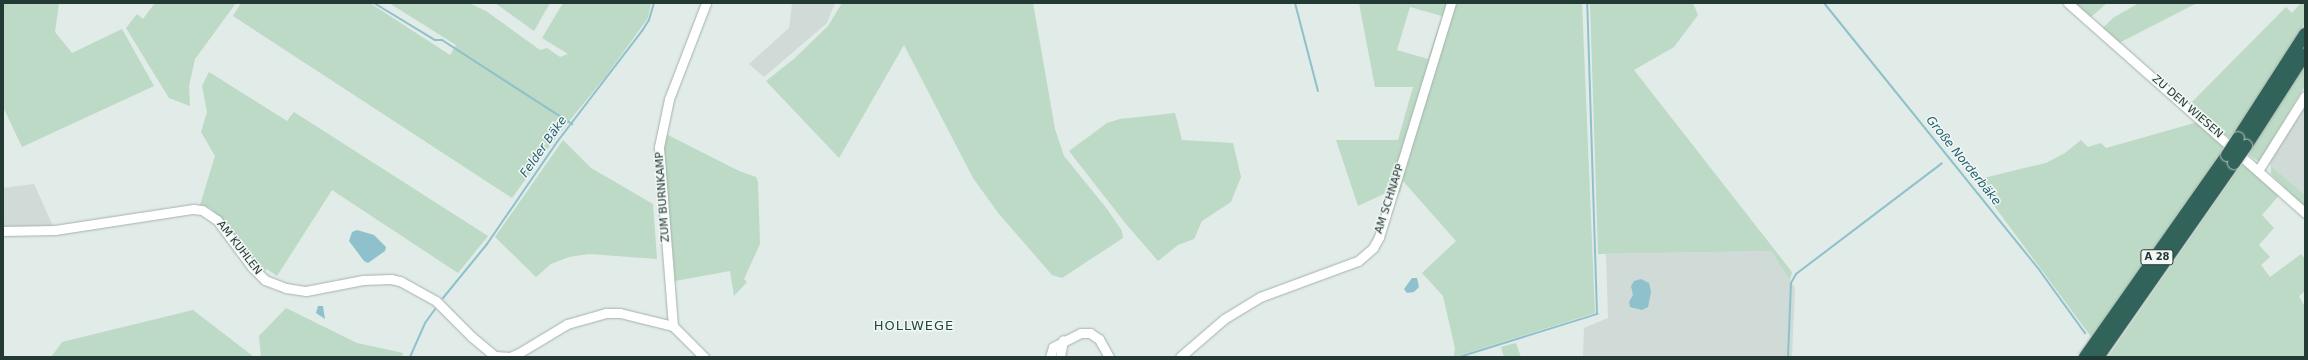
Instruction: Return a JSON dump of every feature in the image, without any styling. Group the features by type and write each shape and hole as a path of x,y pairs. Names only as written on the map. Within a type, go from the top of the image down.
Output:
{"highway":[{"name":"A 28","path":"2242,142 2305,34"},
{"name":"A 28","path":"2085,357 2305,54"},
{"name":"A 28","path":"2098,357 2230,159"}],"street":[{"name":"ZUM BURNKAMP","path":"673,326 659,147 669,100 706,3"},
{"name":"AM SCHNAPP","path":"1180,357 1224,319 1260,297 1358,262 1373,248 1379,237 1451,3"},
{"name":"ZU DEN WIESEN","path":"2068,3 2259,169 2305,212"},
{"path":"2259,169 2305,96"},
{"name":"AM KUHLEN","path":"3,231 55,230 194,209 202,210 217,220 252,267 265,280 286,288 306,291 363,280 391,279 400,281 436,302 495,356"},
{"path":"495,356 510,357 567,324 606,313 620,313 673,326 704,357"},
{"path":"1050,357 1053,347 1063,340 1081,332 1090,333 1099,339 1109,357"},
{"path":"1060,357 1063,340"}],"shaded area":[{"path":"792,3 835,3 827,23 764,77 749,64 789,28"},
{"path":"2305,106 2305,195 2271,166 2268,159"},
{"path":"34,184 53,226 3,226 3,188"},
{"path":"1771,251 1795,288 1792,357 1583,357 1584,328 1608,318 1606,254"}],"green space":[{"path":"3,3 59,3 55,32 72,53 122,29 154,86 22,147 3,107"},
{"path":"155,3 236,3 195,59 189,86 190,106 169,98 126,28 137,14 143,19"},
{"path":"241,3 370,3 450,55 456,45 389,3 469,3 486,11 540,50 547,48 560,57 568,54 542,38 563,3 651,3 648,18 606,76 557,136 512,198 233,16"},
{"path":"495,3 550,3 534,31"},
{"path":"842,3 1033,3 1055,129 1064,156 1107,209 1122,231 1123,238 1062,278 1052,275 999,214 973,178 904,45 839,158 766,81 795,58 828,26"},
{"path":"1359,3 1582,3 1595,313 1454,357 1455,348 1443,296 1422,273 1456,241 1403,181 1400,193 1388,192 1358,206 1336,140 1398,140 1413,87 1375,87","holes":["1410,7 1442,16 1428,59 1397,50","1402,151 1410,156 1402,180 1394,178"]},
{"path":"1590,3 1693,3 1698,15 1674,47 1634,70 1792,272 1790,280 1771,251 1598,254"},
{"path":"2074,3 2107,3 2091,17"},
{"path":"2139,3 2197,3 2119,43 2103,28 2113,18"},
{"path":"2301,3 2305,3 2305,23 2230,138 2215,127 2211,130 2226,144 2092,338 1975,180 2046,163 2065,153 2081,140 2088,147 2101,143 2106,148 2198,122 2204,116 2191,103 2286,7 2292,13"},
{"path":"2305,65 2305,86 2259,162 2248,154"},
{"path":"209,72 287,121 294,112 488,236 458,273 332,190 277,276 267,269 263,272 248,257 225,222 210,208 200,205 215,156 201,132 207,112 202,86"},
{"path":"1175,113 1182,140 1233,143 1241,177 1231,202 1202,221 1194,239 1178,245 1158,261 1126,224 1069,151 1107,123 1120,119"},
{"path":"666,134 739,171 756,177 758,182 760,244 744,279 747,282 734,296 730,271 675,281 664,147"},
{"path":"563,140 591,168 653,204 657,259 589,254 569,257 551,264 536,277 495,237"},
{"path":"2243,163 2281,193 2262,215 2274,228 2259,245 2270,257 2261,265 2270,277 2301,254 2305,259 2305,291 2299,296 2305,307 2305,357 2108,357"},
{"path":"2271,166 2305,195 2305,208 2271,174"},
{"path":"286,308 357,343 403,353 402,357 261,357 259,336"},
{"path":"193,310 254,357 52,356 62,342"},
{"path":"1516,343 1521,357 1504,357 1501,347"}],"water":[{"path":"357,230 374,235 386,247 385,251 368,263 364,261 349,241 352,232"},
{"path":"1412,278 1417,278 1419,287 1414,292 1407,293 1404,289"},
{"path":"1641,279 1649,283 1651,292 1648,307 1642,310 1630,307 1629,302 1633,295 1631,286 1634,281"},
{"path":"318,306 323,306 325,319 316,313"}],"waterway":[{"path":"374,3 435,40 442,40 572,124"},
{"name":"Felder Bäke","path":"443,298 487,244 557,142 642,31 649,20 654,3"},
{"path":"1295,3 1318,91"},
{"path":"1459,357 1597,314 1587,3"},
{"name":"Große Norderbäke","path":"1824,3 2040,271 2085,333"},
{"path":"1788,357 1791,283 1796,274 1942,163"},
{"name":"Felder Bäke","path":"410,357 425,323 435,309"}],"district":[{"name":"HOLLWEGE","path":"914,326"}]}
